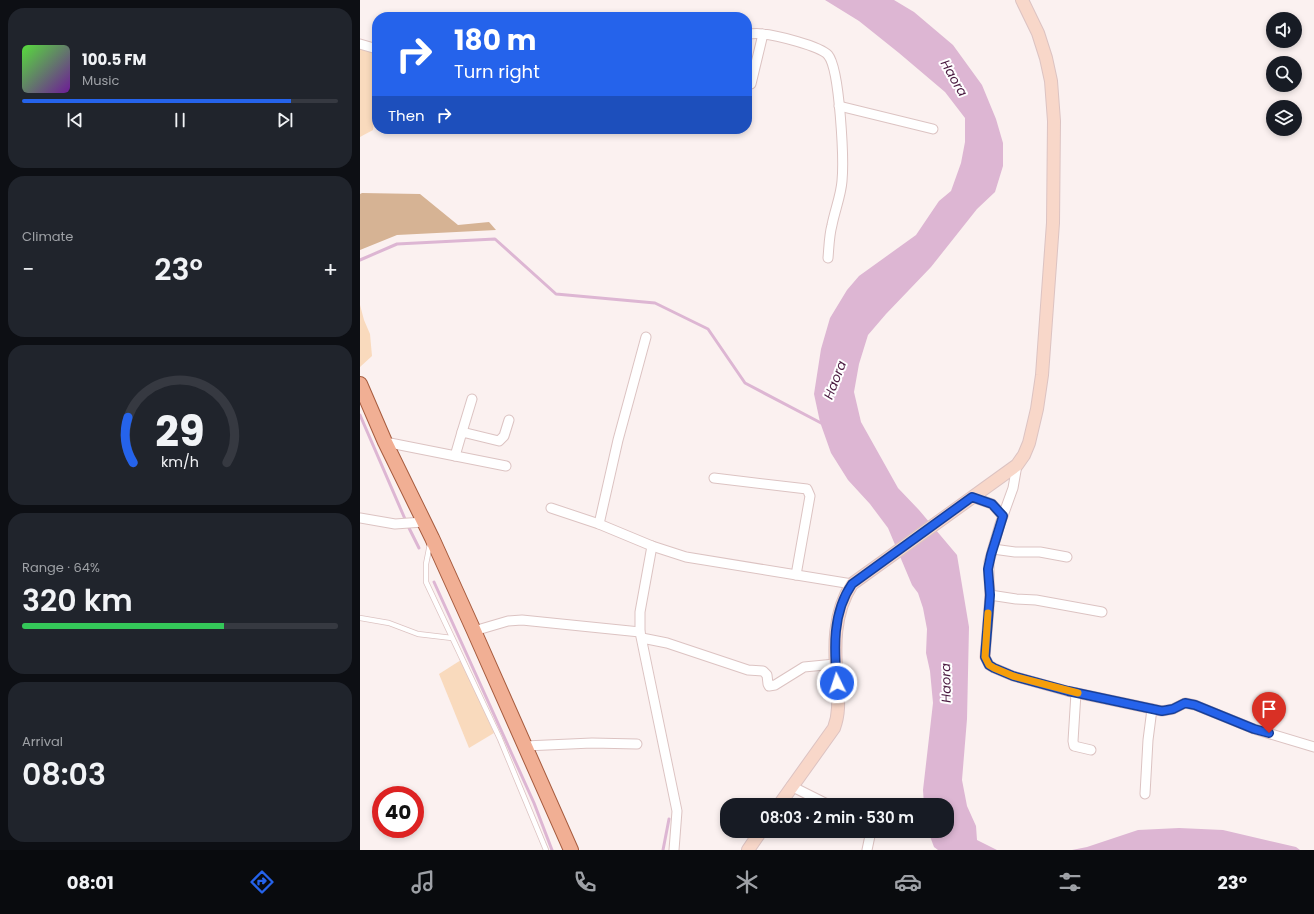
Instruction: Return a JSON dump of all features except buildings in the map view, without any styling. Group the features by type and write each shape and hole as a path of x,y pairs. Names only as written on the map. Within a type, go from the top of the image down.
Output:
{"main road":[{"path":"360,384 384,442 432,538 571,850"}],"street":[{"path":"783,798 834,728 838,719 839,709 835,664 837,621 845,593 852,584 879,563 1017,465 1024,455 1029,443 1037,409 1045,340 1053,223 1054,121 1051,81 1046,58 1038,33 1022,0"},
{"path":"752,34 763,34 806,44 827,54 834,67 839,106 843,160 842,182 831,227 828,258"},
{"path":"752,80 763,34"},
{"path":"360,44 372,48"},
{"path":"839,106 933,129"},
{"path":"600,524 618,440 646,337"},
{"path":"455,456 472,399"},
{"path":"462,432 499,441 504,436 509,420"},
{"path":"384,442 506,466"},
{"path":"1017,465 1013,488 992,549 988,569 990,595 985,657 989,665 1013,676 1076,693 1152,709 1168,711 1185,703 1195,705 1254,729 1314,747"},
{"path":"714,478 807,489 810,496 796,575"},
{"path":"968,500 992,504 1003,516"},
{"path":"550,508 600,524 652,546 686,557 852,584"},
{"path":"360,518 395,524 423,522"},
{"path":"652,546 640,612 641,635 677,811 674,850"},
{"path":"992,549 1015,552 1040,552 1067,557"},
{"path":"990,595 1036,600 1102,612"},
{"path":"474,631 508,621 522,620 641,635 748,670 763,671 767,675 769,686 775,685 804,666 835,664"},
{"path":"1076,693 1074,746 1091,750"},
{"path":"1145,794 1148,740 1152,709"},
{"path":"525,746 592,743 637,744"},
{"path":"791,786 815,798"},
{"path":"748,850 756,838"},
{"path":"867,850 870,838"}],"lane":[{"path":"432,538 426,564 426,582 500,739 546,850"},
{"path":"360,618 389,623 418,634 452,638"}],"shaded area":[{"path":"360,44 372,50 372,131 360,137"},
{"path":"360,194 420,194 458,225 489,222 496,230 397,235 360,250"},
{"path":"360,305 370,334 372,356 360,367"},
{"path":"461,660 494,733 469,748 439,674"}],"water":[{"name":"Haora","path":"825,0 894,0 914,12 953,45 982,85 996,119 1003,143 1003,166 995,192 977,209 931,267 868,335 859,364 854,392 861,422 898,488 919,510 957,555 969,627 967,719 962,780 967,806 976,826 977,840 997,850 938,850 934,847 931,838 954,838 954,798 924,798 923,790 933,703 930,671 926,653 927,629 923,608 918,593 912,585 888,528 870,504 848,480 831,453 820,422 814,394 821,349 830,318 847,290 859,276 916,235 939,201 951,191 961,163 965,142 965,118 945,92 859,21"},
{"path":"1179,828 1223,830 1296,847 1300,850 1072,850 1087,847 1138,830"}],"waterway":[{"path":"360,260 397,244 495,239 556,294 655,303 708,329 745,383 823,424"},
{"path":"360,415 405,519"},
{"path":"409,528 419,548"},
{"path":"434,582 534,803 552,850"},
{"path":"663,850 669,819"}],"slow traffic":[{"path":"988,613 985,657 989,665 1013,676 1078,693"}],"route":[{"path":"837,683 835,639 837,621 845,593 852,584 972,497 992,504 1003,516 988,569 990,595 985,657 989,665 1013,676 1068,691 1162,711 1168,711 1185,703 1195,705 1254,729 1269,733"}]}
